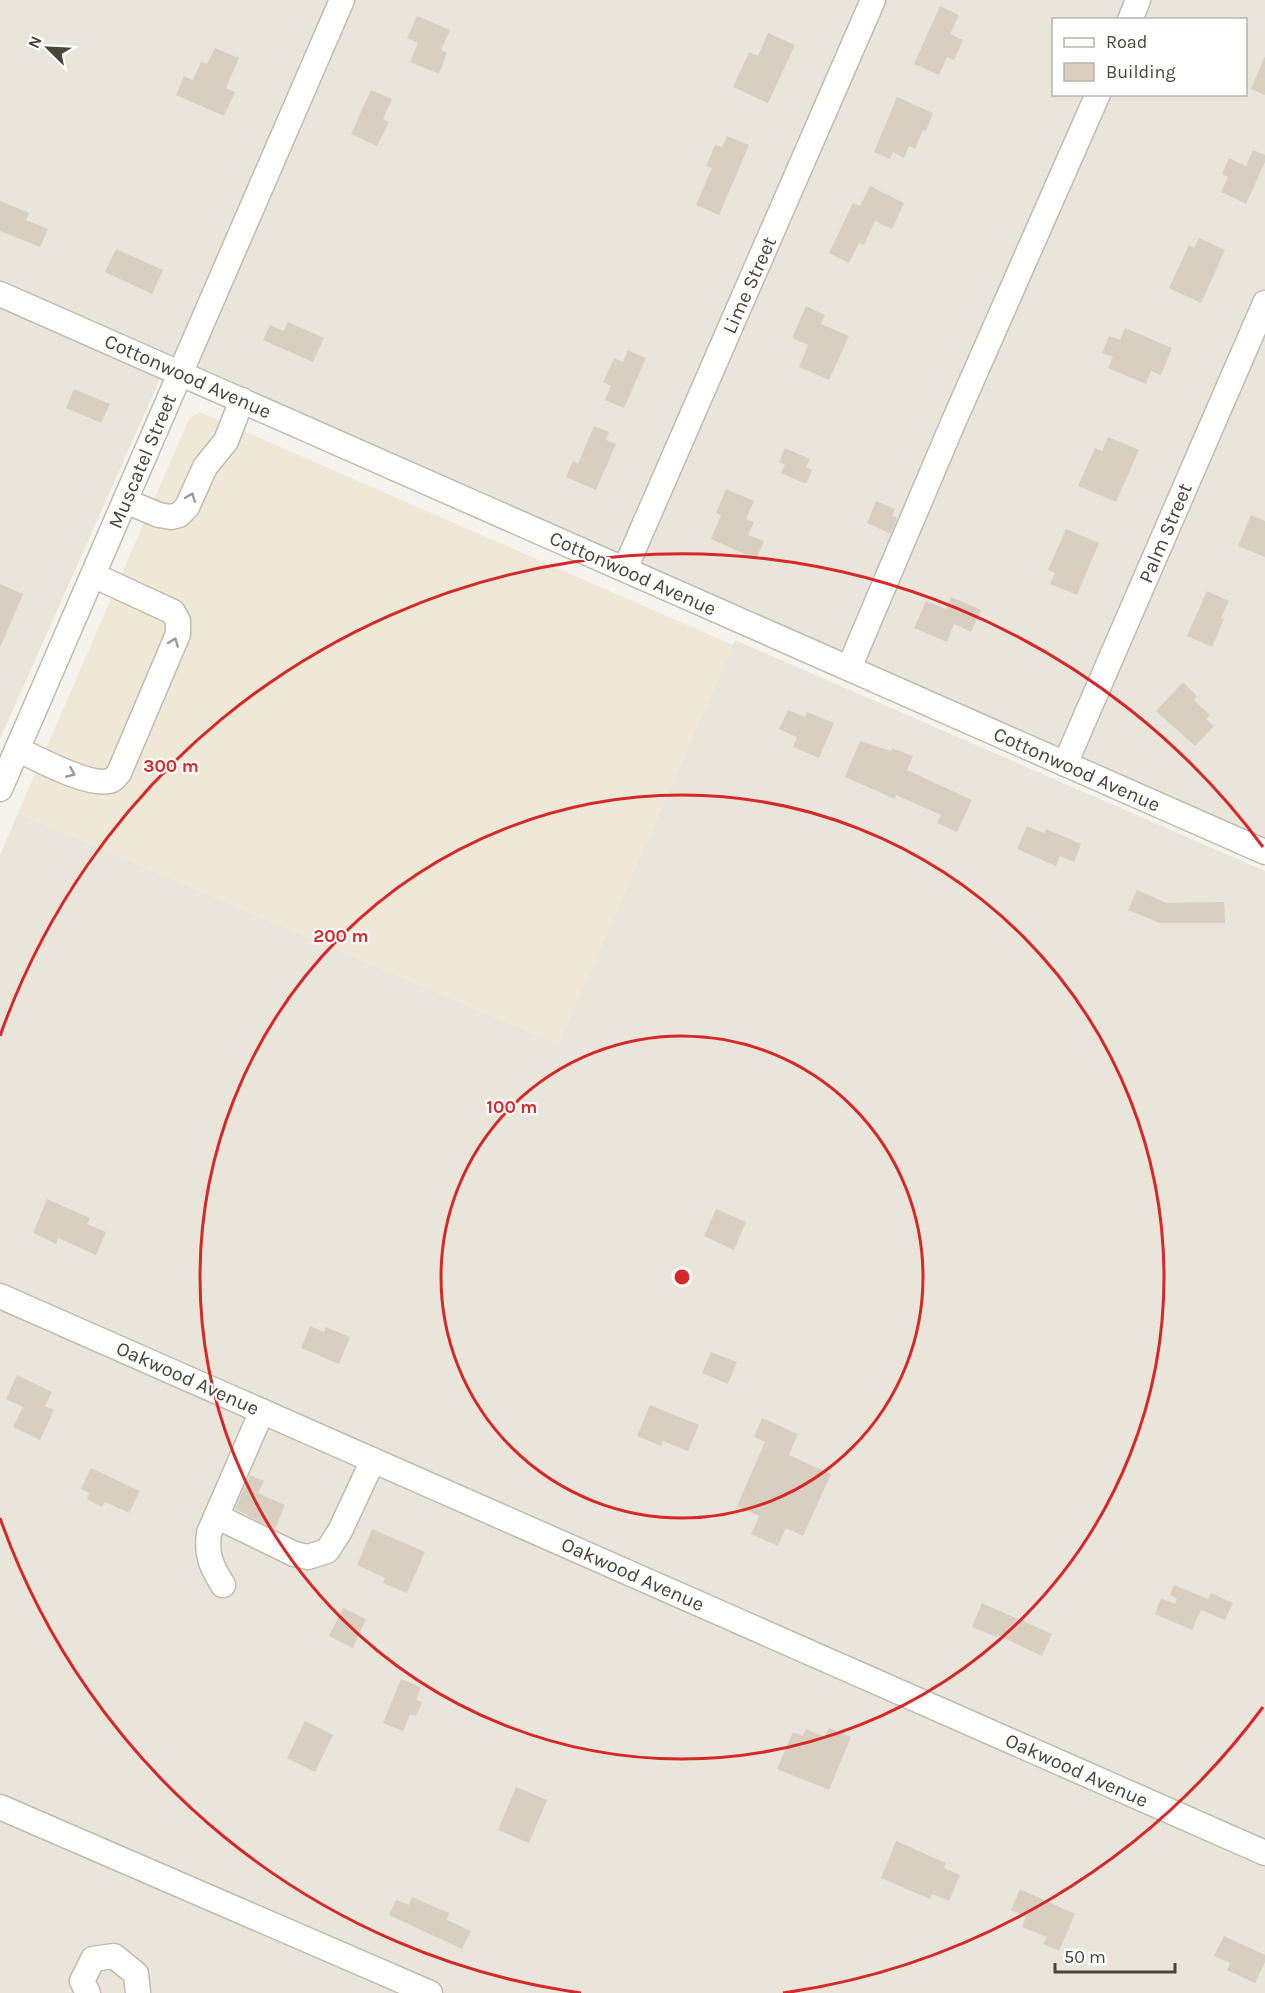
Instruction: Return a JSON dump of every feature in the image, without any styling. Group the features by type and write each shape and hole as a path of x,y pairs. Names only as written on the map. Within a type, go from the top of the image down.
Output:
{"street":[{"name":"Muscatel Street","path":"0,789 342,0"},
{"name":"Lime Street","path":"625,569 873,0"},
{"path":"1131,18 1138,0"},
{"path":"849,668 953,423 1097,96"},
{"name":"Cottonwood Avenue","path":"0,294 1265,852"},
{"name":"Palm Street","path":"1065,764 1265,303"},
{"path":"125,501 159,515 171,517 179,515 187,507 194,487 205,468 226,441 242,400"},
{"path":"17,749 77,776 101,782 113,780 119,773 177,634 178,621 173,612 93,575"},
{"name":"Oakwood Avenue","path":"0,1296 1265,1853"},
{"path":"224,1585 213,1570 207,1550 209,1533 261,1411"},
{"path":"216,1516 294,1554 308,1557 327,1551 340,1532 373,1460"},
{"path":"0,1807 430,1993"},
{"path":"88,1993 82,1981 93,1959 114,1956 136,1974 138,1993"}],"shaded area":[{"path":"0,0 1265,0 1265,846 0,293"},
{"path":"0,309 160,379 0,739"},
{"path":"200,412 733,645 558,1044 18,813 189,419"},
{"path":"735,640 1265,871 1265,1993 0,1993 0,855 18,813 558,1044"}],"building":[{"path":"940,6 959,15 950,34 963,40 954,60 947,57 939,75 914,64"},
{"path":"417,16 450,30 441,50 447,53 439,74 410,62 418,43 407,38"},
{"path":"768,33 795,45 768,103 733,87 749,52 758,56"},
{"path":"215,48 239,58 226,88 235,92 224,116 176,95 184,76 193,80 201,62 207,64"},
{"path":"1265,56 1265,95 1251,89"},
{"path":"371,90 392,99 383,119 389,122 377,146 351,134"},
{"path":"897,97 933,113 915,149 909,146 904,158 893,152 890,159 874,152"},
{"path":"727,136 749,145 719,215 696,205 712,168 706,166 715,145 722,147"},
{"path":"1253,150 1265,155 1265,162 1246,204 1221,192 1228,177 1222,174 1229,158 1246,166"},
{"path":"870,186 904,203 892,229 875,221 864,245 859,243 849,263 829,253 853,203 860,206"},
{"path":"0,201 29,213 26,220 48,229 40,247 0,231"},
{"path":"1199,238 1225,250 1201,303 1169,288 1189,245 1194,248"},
{"path":"116,249 163,270 152,294 105,272"},
{"path":"806,306 825,315 821,324 849,336 829,380 799,367 808,345 792,338"},
{"path":"288,322 324,338 313,362 263,340 270,325 284,331"},
{"path":"1125,328 1172,348 1161,375 1151,371 1146,384 1108,368 1113,357 1102,353 1109,336 1120,340"},
{"path":"628,350 646,358 624,408 605,400 611,386 603,382 614,358 623,362"},
{"path":"74,389 110,404 101,423 66,408"},
{"path":"594,426 609,432 606,440 616,444 596,490 566,477 573,461 578,464"},
{"path":"1108,437 1139,450 1116,502 1078,486 1095,448 1102,451"},
{"path":"785,448 810,459 806,467 812,470 806,484 781,473 785,465 779,462"},
{"path":"726,489 754,501 746,519 754,522 748,535 764,541 756,559 711,539 721,515 716,513"},
{"path":"876,501 895,509 892,516 897,518 891,534 867,523"},
{"path":"1251,515 1265,521 1265,557 1238,546"},
{"path":"1066,529 1099,543 1077,595 1050,584 1055,573 1048,570"},
{"path":"0,584 23,594 0,648"},
{"path":"1207,591 1229,601 1212,647 1187,636"},
{"path":"951,597 981,610 971,632 954,624 947,642 914,628 926,601 946,609"},
{"path":"1183,682 1197,696 1194,700 1210,715 1206,719 1214,726 1195,746 1156,711"},
{"path":"788,710 805,717 807,712 834,723 819,758 793,747 797,737 779,729"},
{"path":"860,741 891,751 892,748 913,756 907,770 972,800 957,832 937,823 941,815 896,795 895,799 845,777"},
{"path":"1027,826 1044,833 1046,829 1081,844 1074,862 1060,856 1056,866 1017,849"},
{"path":"1137,890 1166,903 1224,902 1225,923 1160,923 1128,910"},
{"path":"47,1199 90,1218 87,1224 106,1232 96,1255 58,1238 56,1244 33,1233"},
{"path":"716,1209 746,1222 734,1250 704,1236"},
{"path":"310,1326 324,1332 326,1327 350,1337 339,1364 301,1348"},
{"path":"711,1352 737,1362 728,1384 702,1373"},
{"path":"17,1375 52,1392 45,1406 54,1410 40,1440 13,1427 23,1407 6,1399"},
{"path":"650,1405 699,1425 688,1451 663,1441 661,1446 637,1436"},
{"path":"762,1418 798,1434 789,1455 831,1474 803,1536 786,1528 778,1546 751,1534 759,1516 737,1506 765,1442 754,1437"},
{"path":"91,1468 140,1491 129,1513 105,1502 102,1507 87,1499 89,1493 81,1489"},
{"path":"250,1475 264,1481 258,1493 285,1505 275,1529 235,1509"},
{"path":"372,1529 425,1552 407,1593 383,1583 385,1578 357,1565"},
{"path":"1174,1585 1208,1599 1211,1593 1233,1603 1225,1620 1201,1610 1192,1630 1155,1614 1161,1598 1175,1604 1177,1599 1170,1595"},
{"path":"982,1603 1052,1634 1042,1656 998,1635 997,1637 972,1627"},
{"path":"343,1608 366,1619 353,1648 329,1636"},
{"path":"401,1679 421,1687 416,1700 422,1702 416,1716 410,1714 403,1731 383,1723"},
{"path":"305,1721 333,1735 315,1772 287,1758"},
{"path":"829,1728 851,1737 829,1790 777,1769 793,1732 803,1736 806,1729 825,1737"},
{"path":"516,1787 547,1800 529,1843 498,1830"},
{"path":"896,1841 946,1863 944,1868 960,1875 949,1901 932,1894 930,1899 881,1878"},
{"path":"1020,1889 1075,1914 1059,1951 1043,1944 1047,1937 1022,1927 1026,1917 1011,1910"},
{"path":"412,1897 449,1913 447,1920 471,1931 462,1949 389,1915 396,1900 409,1905"},
{"path":"1224,1936 1265,1955 1265,1962 1255,1983 1227,1970 1230,1963 1214,1956"}]}
